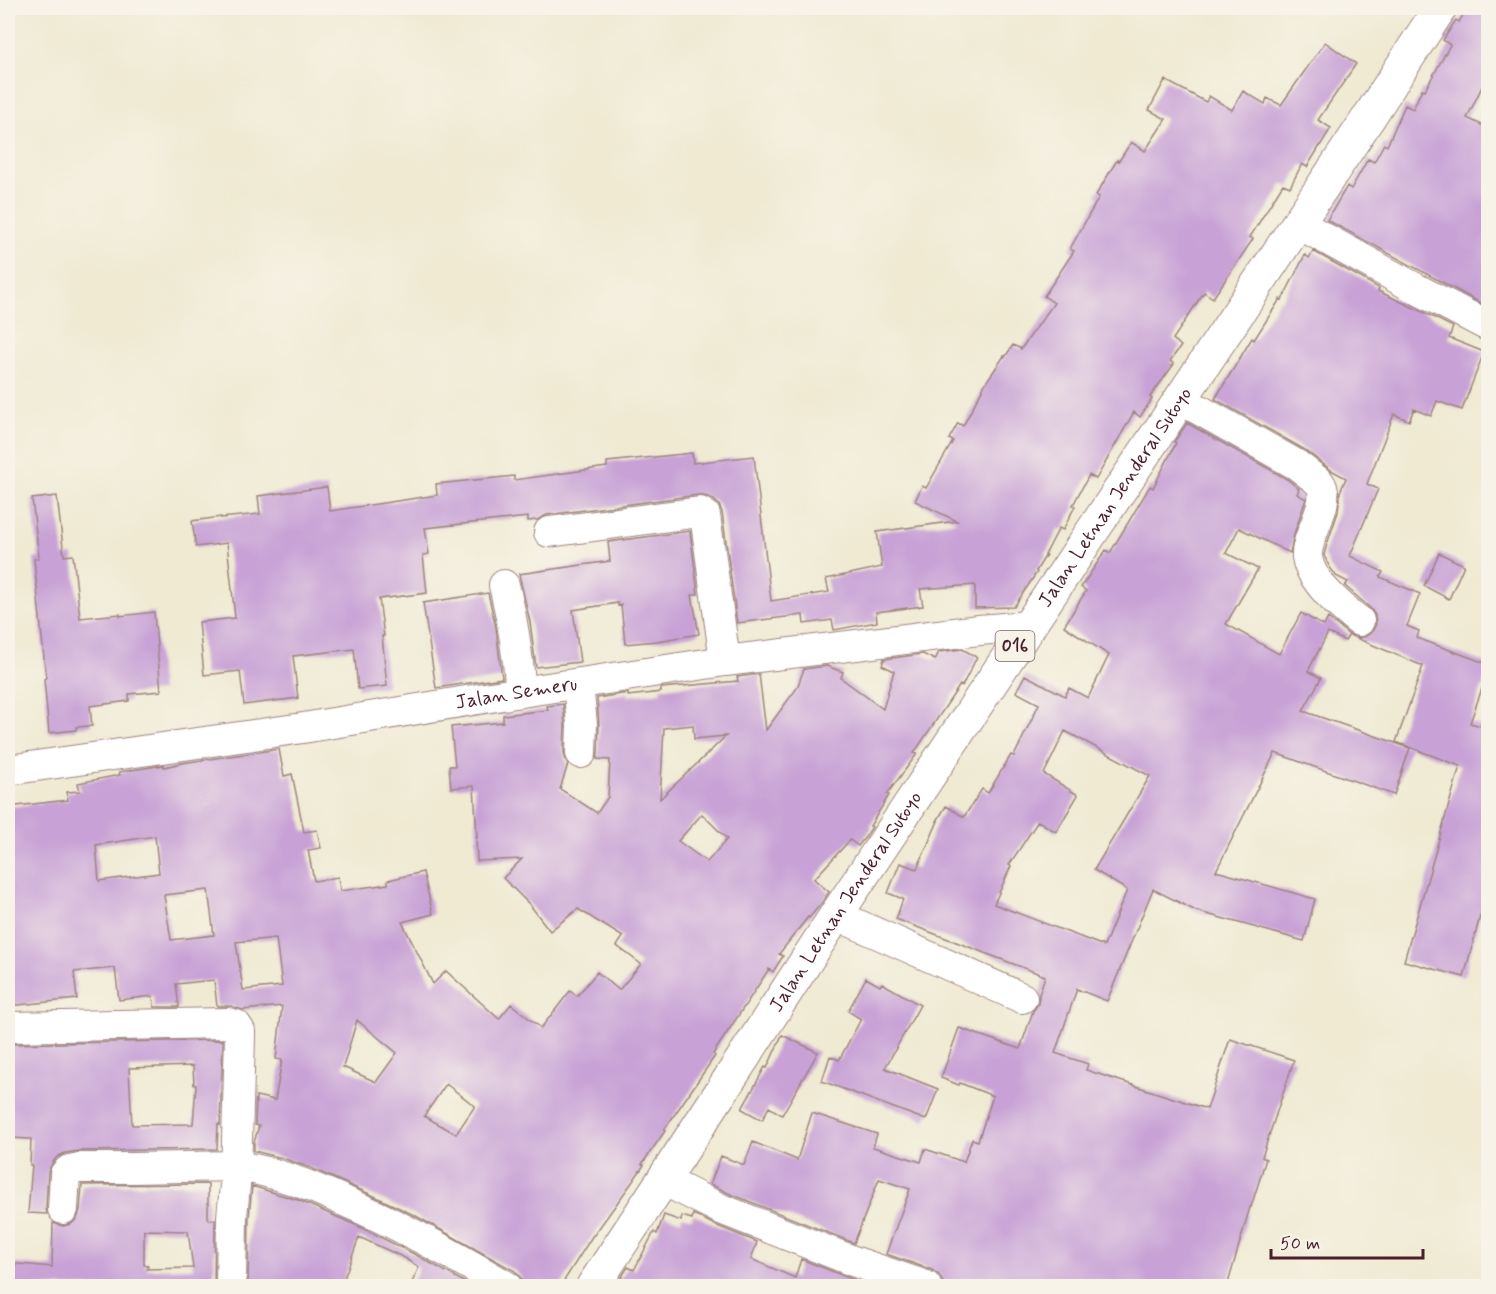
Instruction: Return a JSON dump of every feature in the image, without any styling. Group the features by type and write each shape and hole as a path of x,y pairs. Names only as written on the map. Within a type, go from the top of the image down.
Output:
{"main road":[{"name":"Jalan Letnan Jenderal Sutoyo","path":"593,1287 836,915 1440,8"}],"street":[{"path":"1297,223 1488,326"},
{"path":"1180,399 1297,465 1319,482 1324,498 1307,550 1309,566 1328,593 1359,621"},
{"path":"549,532 700,512 705,515 725,662"},
{"path":"504,585 513,623 521,693"},
{"name":"Jalan Semeru","path":"8,770 303,728 725,662 979,630 1028,626"},
{"path":"578,684 582,724 581,753"},
{"path":"836,915 1022,998"},
{"path":"8,1027 227,1023 236,1025 240,1036 231,1287"},
{"path":"63,1209 65,1174 69,1170 236,1166 252,1168 298,1181 385,1218 506,1287"},
{"path":"663,1180 721,1209 926,1287"}],"building":[{"path":"1467,8 1488,8 1488,74 1467,118 1488,128 1488,307 1327,220 1347,186 1351,189 1368,159 1374,162 1384,144 1387,146 1405,105 1413,109 1422,89 1425,90 1450,45 1443,40 1456,20 1459,22"},
{"path":"1325,42 1356,64 1318,120 1331,128 1307,167 1302,164 1290,187 1283,184 1250,237 1253,239 1213,298 1204,292 1173,339 1181,346 1170,361 1174,364 1150,397 1152,399 1140,417 1134,412 1096,479 1089,475 1063,530 1059,528 1037,572 1014,607 975,608 975,585 920,589 923,606 876,612 877,622 834,630 832,620 804,624 803,615 737,623 722,512 714,500 698,495 547,515 537,520 528,521 528,517 425,528 429,554 423,555 427,593 379,599 387,686 358,689 354,649 293,656 298,698 244,705 240,671 204,675 199,622 235,618 227,543 196,547 192,521 260,514 258,496 327,487 330,511 437,495 436,484 514,476 514,480 607,467 607,462 692,453 693,463 754,456 771,601 829,592 826,579 882,567 877,532 957,521 915,501 922,486 926,488 953,441 949,439 958,423 963,426 985,384 1004,356 1013,345 1021,349 1054,303 1044,296 1074,251 1070,249 1099,197 1096,195 1117,160 1119,161 1131,142 1145,151 1166,119 1149,110 1165,80 1206,102 1209,96 1232,110 1243,91 1265,104 1267,98 1281,105"},
{"path":"1313,251 1379,288 1378,291 1453,327 1449,338 1484,352 1462,410 1437,401 1431,416 1414,409 1409,421 1394,414 1367,484 1378,489 1350,556 1383,572 1380,577 1420,594 1407,626 1419,631 1417,638 1488,664 1488,671 1470,723 1488,728 1488,886 1464,977 1404,961 1460,766 1396,742 1423,666 1356,638 1365,637 1372,632 1376,624 1375,615 1345,586 1348,582 1336,576 1324,555 1338,512 1340,492 1346,478 1331,470 1305,450 1215,399 1252,338 1254,340 1280,299 1282,300 1305,255 1309,258"},
{"path":"1187,423 1287,479 1299,489 1297,494 1306,499 1290,553 1239,528 1226,553 1258,569 1226,624 1279,654 1301,613 1324,626 1328,618 1354,637 1349,635 1345,641 1328,633 1308,671 1321,678 1303,711 1410,748 1394,795 1275,753 1216,871 1315,899 1304,941 1196,911 1153,889 1107,1001 1077,989 1055,1053 1088,1064 1086,1070 1207,1109 1230,1039 1294,1060 1262,1157 1266,1159 1227,1287 943,1287 939,1275 932,1270 886,1254 910,1189 879,1179 854,1243 710,1184 721,1156 744,1165 753,1142 797,1160 812,1113 877,1134 873,1147 921,1162 925,1149 964,1162 972,1139 978,1141 993,1096 941,1078 959,1028 1020,1049 1033,1011 1038,1004 1045,976 896,919 903,899 888,893 900,863 917,869 937,821 946,806 964,817 982,789 988,793 1011,755 1014,756 1039,704 1016,692 1025,675 1065,696 1069,688 1088,698 1109,655 1064,626 1086,591 1081,587 1106,550 1110,553 1150,486 1153,488 1176,443 1174,442","holes":["1065,731 1150,776 1094,870 1127,890 1104,946 994,904 1011,866 1009,865 1038,821 1056,832 1078,795 1044,774"]},
{"path":"57,496 64,556 73,555 80,618 154,612 161,691 129,694 129,701 90,706 92,726 49,733 34,559 39,558 32,499"},
{"path":"690,531 698,594 692,595 699,634 625,644 621,605 618,606 618,603 573,610 580,662 536,667 530,622 519,574 610,561 608,542"},
{"path":"1439,553 1464,565 1449,599 1424,586"},
{"path":"488,593 496,628 502,678 436,688 423,603"},
{"path":"962,649 977,657 962,686 960,685 914,753 917,754 887,794 889,795 866,836 858,846 850,840 814,879 829,892 779,954 783,956 773,972 769,969 713,1054 715,1056 642,1164 644,1165 593,1235 560,1287 523,1287 521,1278 515,1271 414,1215 311,1168 254,1151 259,1126 255,1125 256,1096 275,1100 282,1060 276,1059 282,1006 243,1010 231,1006 217,1006 214,980 176,984 179,1007 154,1007 153,996 119,1000 115,968 74,972 77,999 8,1006 8,807 68,800 67,792 80,791 78,783 120,775 119,772 279,749 284,776 292,774 304,832 317,830 321,848 308,850 314,881 338,877 340,891 388,884 388,880 423,872 433,914 402,922 433,984 446,971 499,1019 511,1004 541,1028 570,991 577,996 597,972 619,990 641,964 617,946 623,937 578,909 550,931 530,905 503,878 522,859 477,861 474,786 451,788 449,766 455,766 451,727 503,722 503,715 548,710 547,706 563,704 564,752 568,764 560,789 597,813 608,797 610,760 597,759 599,725 597,698 628,693 628,696 661,692 661,688 738,681 737,677 759,674 766,730 797,688 804,669 827,666 843,672 841,678 883,709 894,671 882,665 884,659 923,654 935,660 939,652","holes":["693,725 694,739 726,736 660,799 664,728","702,814 727,839 707,862 678,841","155,836 159,873 99,881 96,845","208,890 214,935 171,940 164,895","276,938 282,986 243,990 236,942","357,1020 397,1053 376,1082 343,1067","446,1084 475,1106 456,1134 424,1116"]},
{"path":"866,978 880,986 882,983 920,1005 885,1068 938,1089 926,1120 822,1081 830,1056 839,1060 861,1019 848,1011"},
{"path":"782,1035 818,1052 782,1115 769,1107 762,1120 742,1109 765,1067 767,1068"},
{"path":"223,1040 217,1149 65,1153 57,1157 48,1172 47,1214 28,1213 32,1165 30,1165 31,1139 8,1138 8,1044","holes":["193,1066 194,1085 196,1085 193,1124 132,1125 129,1068"]},
{"path":"208,1184 208,1220 215,1219 214,1287 33,1287 8,1284 8,1263 52,1267 53,1223 63,1226 77,1219 82,1185","holes":["144,1230 188,1231 193,1268 147,1269 148,1266 144,1265"]},
{"path":"252,1186 298,1200 358,1226 473,1287 410,1287 419,1267 359,1237 341,1287 248,1287"},
{"path":"693,1214 757,1242 751,1259 795,1278 801,1259 854,1280 852,1287 615,1287 628,1267 634,1270 654,1232 657,1234 664,1215 681,1221 682,1216 692,1219"}]}
